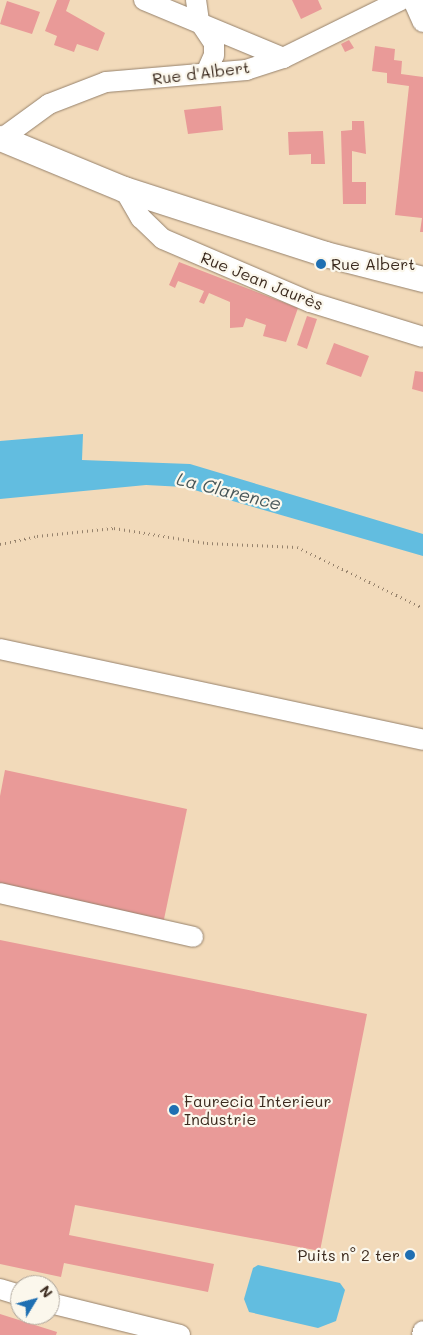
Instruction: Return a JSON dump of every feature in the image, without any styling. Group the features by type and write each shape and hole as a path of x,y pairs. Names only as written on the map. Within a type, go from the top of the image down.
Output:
{"main road":[{"path":"1,139 124,189 325,254 423,280"}],"street":[{"path":"144,0 199,21 283,58"},
{"path":"196,0 199,21 214,43 214,55 206,73"},
{"name":"Rue d'Albert","path":"1,139 49,104 106,82 246,70 283,58 402,0"},
{"path":"413,0 423,22"},
{"name":"Rue Jean Jaurès","path":"124,189 141,218 164,239 310,302 423,337"},
{"path":"0,649 423,740"},
{"path":"0,893 193,938"},
{"path":"60,1305 180,1335"},
{"path":"422,1335 423,1331"}],"path":[{"path":"0,544 37,536 114,528 207,543 297,547 423,608"}],"water":[{"name":"La Clarence","path":"83,434 82,460 190,464 423,534 423,556 184,487 146,485 0,499 0,441"},
{"path":"258,1265 340,1283 345,1290 336,1321 318,1328 249,1312 244,1299 253,1268"}],"building":[{"path":"57,0 70,0 66,11 105,33 98,51 77,44 74,52 54,45 57,36 45,31"},
{"path":"292,0 318,0 322,9 301,19"},
{"path":"7,1 40,12 32,34 0,24"},
{"path":"349,40 354,48 345,52 341,44"},
{"path":"375,46 395,49 394,60 402,61 401,74 423,77 423,232 420,232 422,218 395,215 409,86 387,83 387,73 372,71"},
{"path":"221,106 223,130 188,134 184,110"},
{"path":"352,121 364,121 366,154 352,151 352,182 366,182 366,204 343,204 341,131 352,130"},
{"path":"323,131 325,164 311,164 311,154 289,155 288,132"},
{"path":"179,262 298,308 286,342 263,336 266,325 246,318 243,327 230,328 230,302 209,293 204,304 199,302 204,291 178,281 175,288 169,285"},
{"path":"307,316 317,319 307,349 297,345"},
{"path":"334,343 369,356 361,377 326,364"},
{"path":"415,371 423,372 423,392 412,389"},
{"path":"5,770 187,809 163,924 0,889 0,796"},
{"name":"Faurecia Interieur Industrie","path":"0,940 367,1014 320,1251 75,1205 69,1235 214,1264 208,1292 64,1263 61,1277 60,1275 52,1275 0,1264"},
{"path":"0,1314 10,1317 10,1325 35,1325 57,1332 56,1335 0,1335"}],"place":[{"name":"Rue Albert","path":"321,264"},
{"name":"Faurecia Interieur Industrie","path":"174,1110"},
{"name":"Puits n° 2 ter","path":"410,1255"}]}
